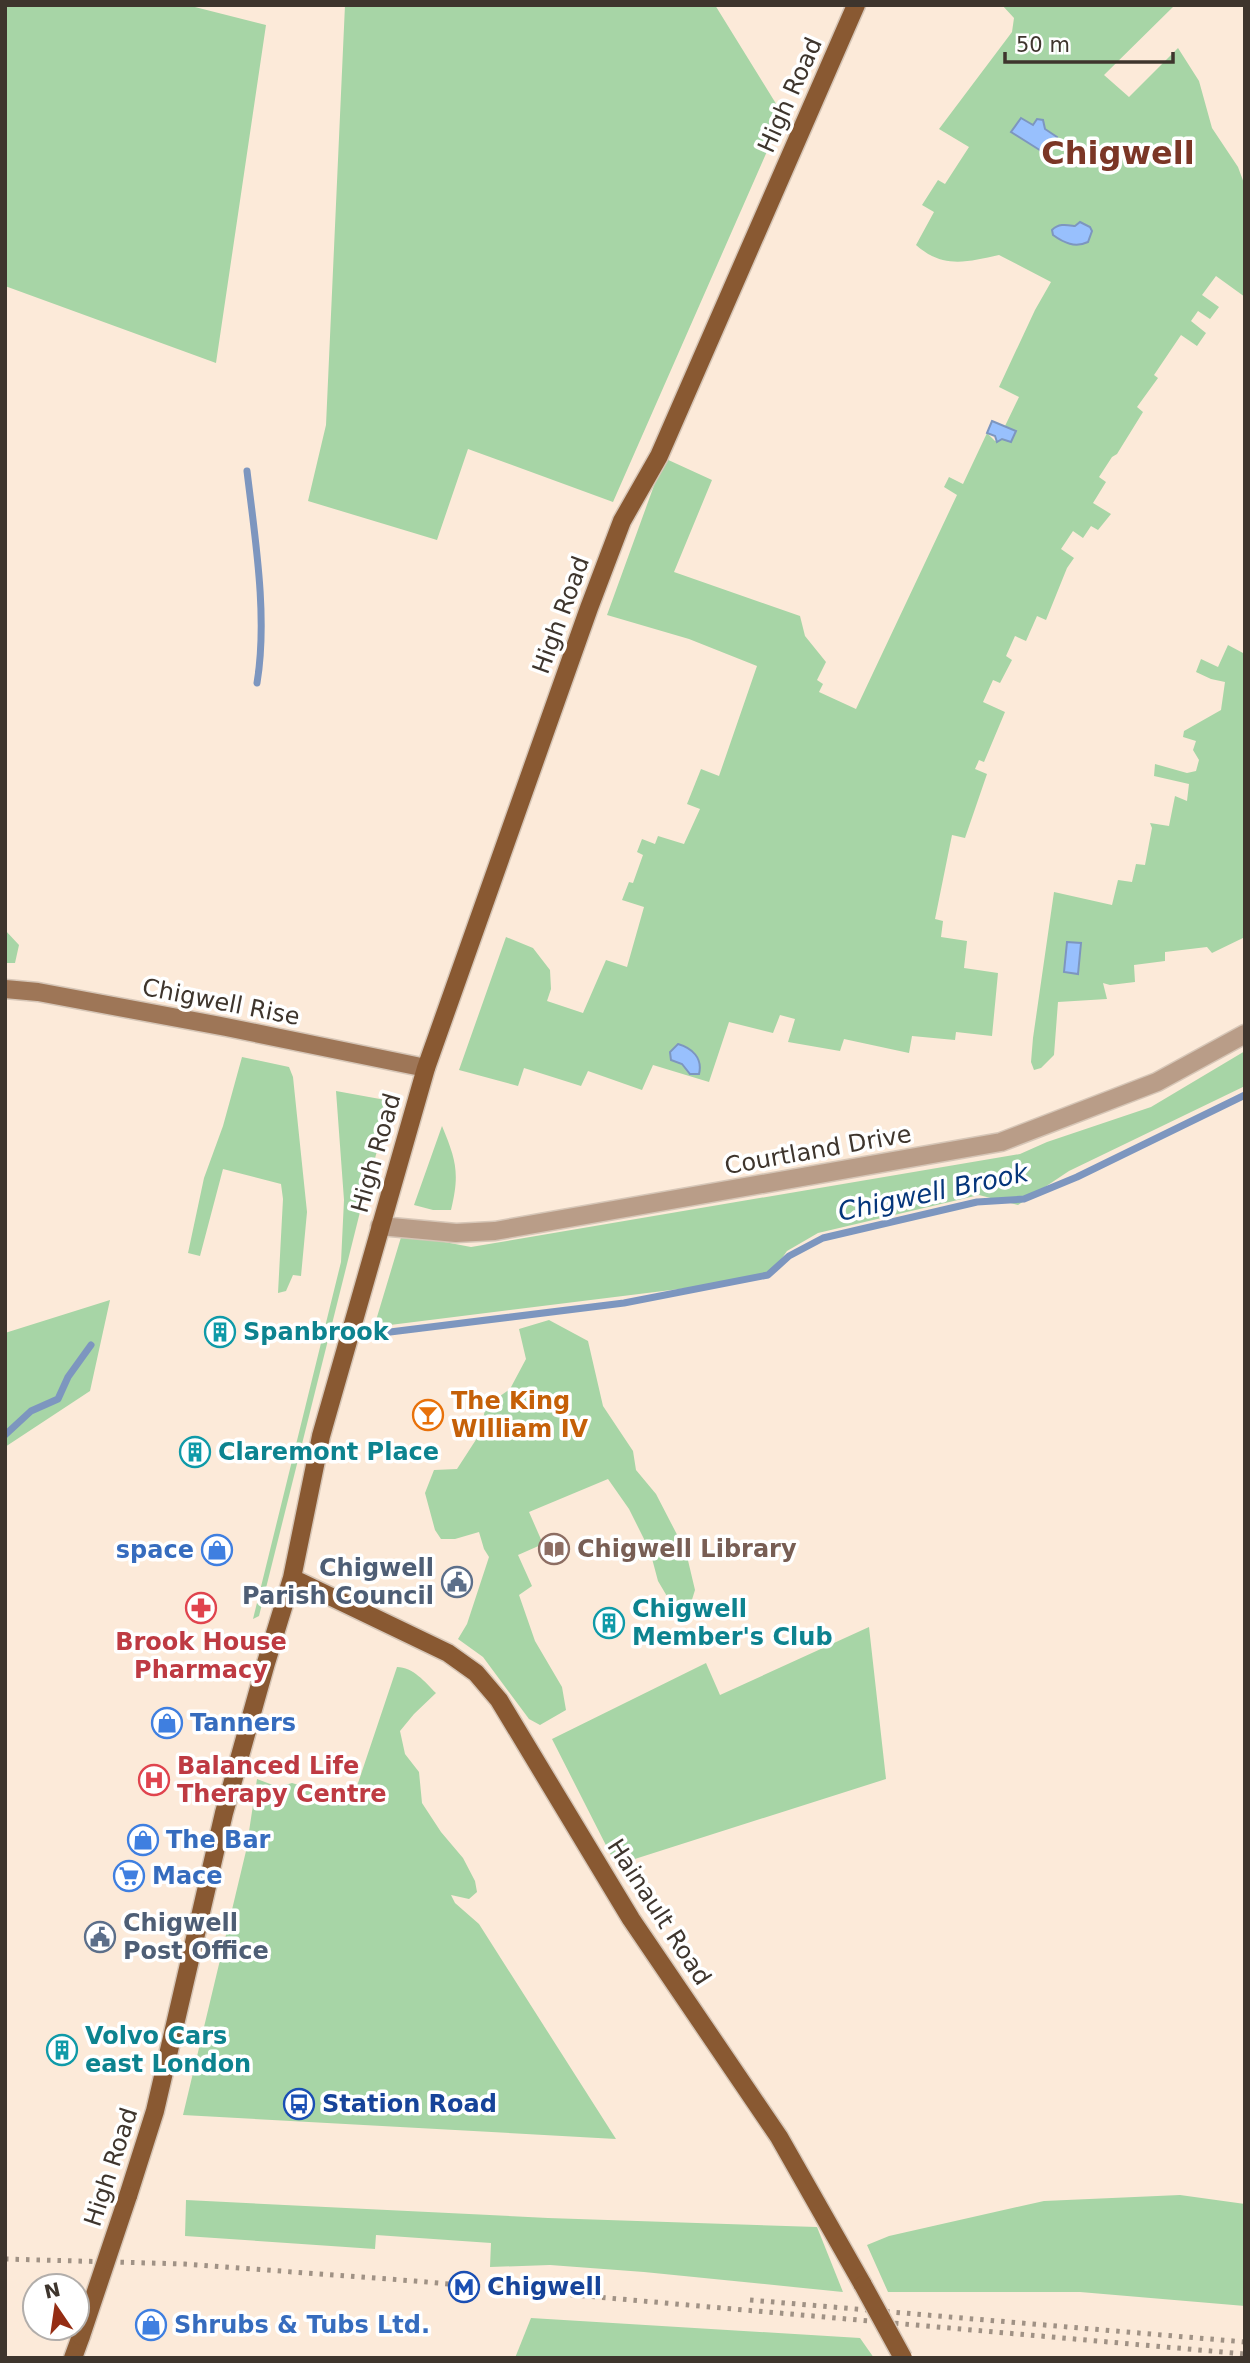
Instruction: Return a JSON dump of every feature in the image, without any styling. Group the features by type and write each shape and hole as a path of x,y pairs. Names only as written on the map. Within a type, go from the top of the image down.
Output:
{"main road":[{"name":"High Road","path":"73,2358 155,2111 224,1813 292,1578 321,1436 426,1068 564,674 622,521 659,456 856,5"},
{"name":"Chigwell Rise","path":"5,989 38,992 426,1068"},
{"name":"Hainault Road","path":"292,1578 448,1653 475,1673 499,1700 631,1919 779,2137 903,2358"}],"street":[{"name":"Courtland Drive","path":"380,1226 456,1233 495,1231 1001,1142 1157,1082 1245,1034"}],"green space":[{"path":"5,5 187,5 266,25 216,363 5,286"},
{"path":"345,5 715,5 783,115 613,502 468,449 437,540 308,501 326,425"},
{"path":"1002,5 1175,5 1104,75 1129,97 1178,48 1199,81 1212,128 1238,167 1245,186 1245,297 1216,276 1202,295 1219,307 1210,319 1198,311 1191,321 1206,333 1197,346 1181,335 1154,375 1158,378 1137,407 1143,412 1099,477 1106,482 1093,503 1111,514 1098,530 1091,526 1083,538 1073,531 1061,549 1074,558 1067,568 1046,620 1037,616 1026,641 1015,636 1006,656 1012,660 1000,683 993,680 983,702 1005,712 984,762 979,760 975,769 987,774 965,838 952,835 935,919 943,921 941,937 967,941 964,968 998,973 992,1036 956,1032 955,1040 912,1036 909,1053 844,1039 840,1051 788,1042 795,1019 780,1015 773,1033 729,1022 709,1082 653,1065 642,1090 588,1071 581,1086 524,1068 518,1086 459,1070 506,937 533,948 550,970 551,989 547,1001 583,1013 606,960 627,967 644,907 622,900 629,882 633,883 643,855 637,852 642,839 655,844 658,836 684,844 700,809 687,804 701,769 719,776 757,666 689,639 607,615 664,458 712,480 674,572 800,616 805,636 826,662 817,680 823,684 819,692 856,709 957,495 944,487 949,477 963,484 987,433 995,441 1002,438 1011,442 1016,431 1005,426 1019,397 999,387 1051,282 999,255 966,261 946,261 926,253 916,245 934,212 922,205 938,180 945,184 969,147 939,129 1012,32 1014,18"},
{"path":"1228,645 1243,653 1245,650 1245,937 1212,953 1207,947 1165,952 1165,961 1134,965 1135,982 1110,985 1103,983 1107,999 1058,1002 1054,1055 1041,1068 1034,1070 1031,1062 1033,1038 1054,892 1112,905 1118,880 1132,882 1136,864 1145,865 1152,828 1150,823 1169,826 1175,796 1187,801 1189,784 1154,776 1155,764 1187,773 1196,771 1199,760 1193,750 1196,741 1183,737 1184,731 1221,710 1225,682 1196,672 1201,659 1218,667"},
{"path":"5,930 19,945 15,963 5,963"},
{"path":"1245,1051 1245,1086 1069,1171 1018,1205 979,1195 818,1233 787,1251 768,1278 374,1327 402,1234 471,1247 1020,1154 1047,1142 1151,1107"},
{"path":"242,1057 289,1067 293,1077 307,1212 301,1276 293,1275 286,1291 278,1293 283,1199 281,1184 223,1169 200,1256 188,1253 204,1178 223,1126"},
{"path":"336,1091 391,1101 360,1212 259,1616 253,1619 341,1262 344,1200"},
{"path":"442,1126 451,1148 455,1186 451,1210 433,1210 414,1205"},
{"path":"110,1300 90,1391 5,1447 5,1333"},
{"path":"549,1320 588,1341 603,1406 633,1451 636,1470 656,1494 686,1552 695,1590 690,1606 671,1603 658,1581 650,1551 629,1509 608,1479 529,1512 543,1544 518,1555 532,1586 519,1595 535,1641 562,1687 566,1710 540,1725 529,1719 483,1657 458,1639 467,1624 489,1557 479,1532 455,1539 441,1539 435,1530 425,1493 434,1470 457,1469 479,1435 486,1406 510,1389 526,1359 519,1329"},
{"path":"869,1627 886,1779 616,1865 552,1739 706,1663 720,1695"},
{"path":"397,1667 413,1672 436,1693 400,1731 405,1754 419,1772 422,1803 463,1858 475,1881 477,1892 469,1899 451,1895 455,1903 479,1924 616,2139 183,2115 246,1851 257,1779 278,1787 292,1783 352,1801"},
{"path":"1180,2195 1245,2204 1245,2306 1080,2292 888,2292 867,2245 889,2236 1044,2201"},
{"path":"186,2200 548,2218 817,2227 843,2292 550,2265 490,2267 491,2243 376,2235 375,2249 185,2236"},
{"path":"531,2318 860,2338 874,2358 515,2358"}],"water":[{"path":"1021,118 1033,125 1037,119 1043,120 1045,129 1057,137 1046,154 1011,132"},
{"path":"1080,222 1092,231 1088,242 1070,244 1053,235 1052,230 1057,226 1075,226"},
{"path":"992,421 1016,431 1011,442 1002,439 997,442 995,436 987,433"},
{"path":"1067,942 1081,943 1078,974 1064,972"},
{"path":"678,1044 695,1054 700,1068 699,1074 690,1074 682,1064 671,1060 670,1052"}],"waterway":[{"path":"247,471 261,605 257,683"},
{"name":"Chigwell Brook","path":"374,1334 624,1303 768,1275 789,1256 823,1238 977,1202 1024,1199 1077,1177 1245,1095"},
{"name":"Chigwell Brook","path":"5,1435 31,1411 58,1399 68,1377 91,1345"}],"railway":[{"path":"5,2259 185,2264 415,2281 1245,2354"},
{"path":"750,2300 1245,2342"}],"place":[{"name":"Spanbrook","path":"220,1332"},
{"name":"The King WIlliam IV","path":"428,1415"},
{"name":"Claremont Place","path":"195,1452"},
{"name":"Chigwell Library","path":"554,1549"},
{"name":"space","path":"217,1550"},
{"name":"Chigwell Parish Council","path":"457,1582"},
{"name":"Brook House Pharmacy","path":"201,1608"},
{"name":"Chigwell Member's Club","path":"609,1623"},
{"name":"Tanners","path":"167,1723"},
{"name":"Balanced Life Therapy Centre","path":"154,1780"},
{"name":"The Bar","path":"143,1840"},
{"name":"Mace","path":"129,1876"},
{"name":"Chigwell Post Office","path":"100,1937"},
{"name":"Volvo Cars east London","path":"62,2050"},
{"name":"Station Road","path":"299,2104"},
{"name":"Chigwell","path":"464,2287"},
{"name":"Shrubs & Tubs Ltd.","path":"151,2325"}],"district":[{"name":"Chigwell","path":"1118,153"}]}
